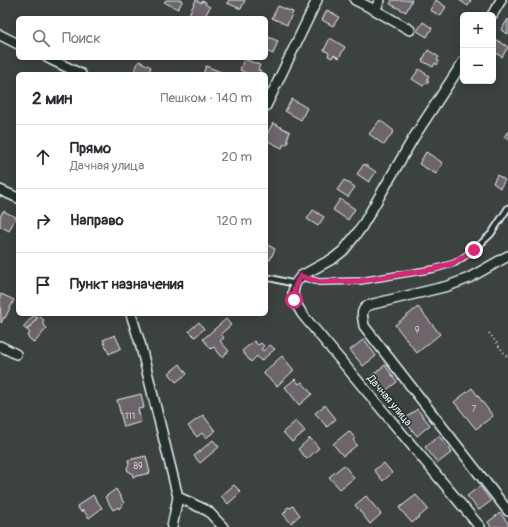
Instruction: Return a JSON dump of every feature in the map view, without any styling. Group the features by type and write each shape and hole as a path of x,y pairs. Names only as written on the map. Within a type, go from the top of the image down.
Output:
{"street":[{"path":"268,102 317,0"},
{"path":"354,0 410,30"},
{"path":"375,10 380,0"},
{"path":"494,12 501,0"},
{"path":"0,35 16,43"},
{"path":"52,60 77,72"},
{"path":"298,280 334,258 344,250 361,228 414,137 460,67"},
{"path":"0,190 16,197"},
{"path":"508,256 469,278 448,286 369,305 362,310 361,315 364,326 508,511"},
{"name":"Дачная улица","path":"298,280 293,292 294,300 302,314 480,527"},
{"path":"132,316 140,343 178,497 172,527"},
{"path":"0,346 16,354"},
{"path":"178,497 208,511 223,527"}],"lane":[{"path":"268,277 319,282 360,281 434,269 454,263 474,250 491,234 508,208"}],"path":[{"path":"488,333 508,358"},
{"path":"504,354 508,350"}],"building":[{"path":"166,0 183,0 178,9 164,2"},
{"path":"196,0 201,3 202,1 206,2 205,4 210,7 205,16 193,16 189,14"},
{"path":"229,0 245,0 241,9 227,3"},
{"path":"392,0 412,0 406,12 390,4"},
{"path":"436,0 446,7 440,16 430,10"},
{"path":"459,0 471,0 468,6"},
{"path":"278,6 293,12 287,25 272,18"},
{"path":"327,10 339,17 333,26 322,20"},
{"path":"508,19 508,34 501,30"},
{"path":"423,22 432,28 427,37 417,31"},
{"path":"268,37 278,41 273,54 268,52"},
{"path":"330,38 345,47 339,58 334,55 332,58 328,56 329,53 324,50"},
{"path":"497,40 508,47 502,57 496,53"},
{"path":"428,50 439,57 437,60 439,61 437,65 435,63 433,67 422,61"},
{"path":"244,60 247,60 260,65 258,70 261,71 244,72 240,70"},
{"path":"139,61 151,67 149,72 134,72"},
{"path":"206,66 221,72 204,72"},
{"path":"419,69 429,76 427,80 429,81 423,86 412,79"},
{"path":"292,99 307,108 301,120 285,111"},
{"path":"380,120 394,131 384,145 369,134"},
{"path":"273,123 290,132 287,139 288,143 285,145 284,144 282,148 268,141 268,132"},
{"path":"508,131 508,140 504,137"},
{"path":"426,152 443,163 436,174 419,164"},
{"path":"364,164 376,172 369,182 357,174"},
{"path":"497,175 505,180 500,188 493,183"},
{"path":"344,180 355,187 348,197 337,190"},
{"path":"340,199 355,209 348,220 333,210"},
{"path":"313,210 324,217 318,226 307,219"},
{"path":"3,211 16,217 9,231 0,226 0,217"},
{"path":"268,245 275,249 270,260 268,260"},
{"path":"1,294 14,300 1,323 0,297"},
{"path":"418,307 440,334 417,353 395,325"},
{"path":"33,316 37,318 27,330 23,327"},
{"path":"39,316 44,320 42,323 47,328 34,343 27,336 30,333 27,330"},
{"path":"226,319 231,325 221,334 224,338 220,341 229,351 222,357 214,347 211,349 203,339"},
{"path":"199,322 204,329 195,337 189,331"},
{"path":"115,335 121,348 109,354 103,340"},
{"path":"364,339 376,356 363,366 350,350"},
{"path":"254,341 258,345 261,343 264,346 261,349 263,351 270,345 275,349 261,361 257,356 251,362 242,351"},
{"path":"282,356 293,371 277,386 264,374 265,371"},
{"path":"180,364 187,374 176,382 169,373"},
{"path":"385,365 397,382 384,392 371,376"},
{"path":"295,379 299,384 302,382 312,394 299,405 285,387"},
{"path":"472,388 493,416 476,429 454,402"},
{"path":"141,394 144,408 138,409 141,422 124,427 117,400"},
{"path":"325,405 336,419 327,427 315,413"},
{"path":"417,409 430,425 417,436 404,420"},
{"path":"203,415 215,431 206,438 202,433 197,437 188,426"},
{"path":"296,421 305,431 292,442 283,432"},
{"path":"349,431 355,438 353,440 357,445 343,456 333,444"},
{"path":"439,436 452,452 438,463 425,447"},
{"path":"310,438 319,448 307,459 298,449"},
{"path":"213,440 219,447 200,463 194,456"},
{"path":"146,456 150,473 133,477 132,473 128,471 127,468 129,464 128,460"},
{"path":"384,463 392,473 383,481 374,470"},
{"path":"344,465 354,478 340,489 329,477"},
{"path":"234,485 241,492 228,504 221,496"},
{"path":"480,486 491,501 479,510 467,496"},
{"path":"116,489 124,503 119,509 118,507 113,510 105,497"},
{"path":"93,495 102,508 89,518 83,510 81,512 77,506"},
{"path":"416,495 428,509 412,523 399,508"},
{"path":"366,496 381,514 370,524 355,505"},
{"path":"293,506 300,515 291,523 283,514 288,507 290,508"},
{"path":"500,513 508,523 508,527 491,527 488,522"}],"route":[{"path":"294,300 293,292 295,284 301,276 319,282 360,281 434,269 454,263 474,250"}]}
